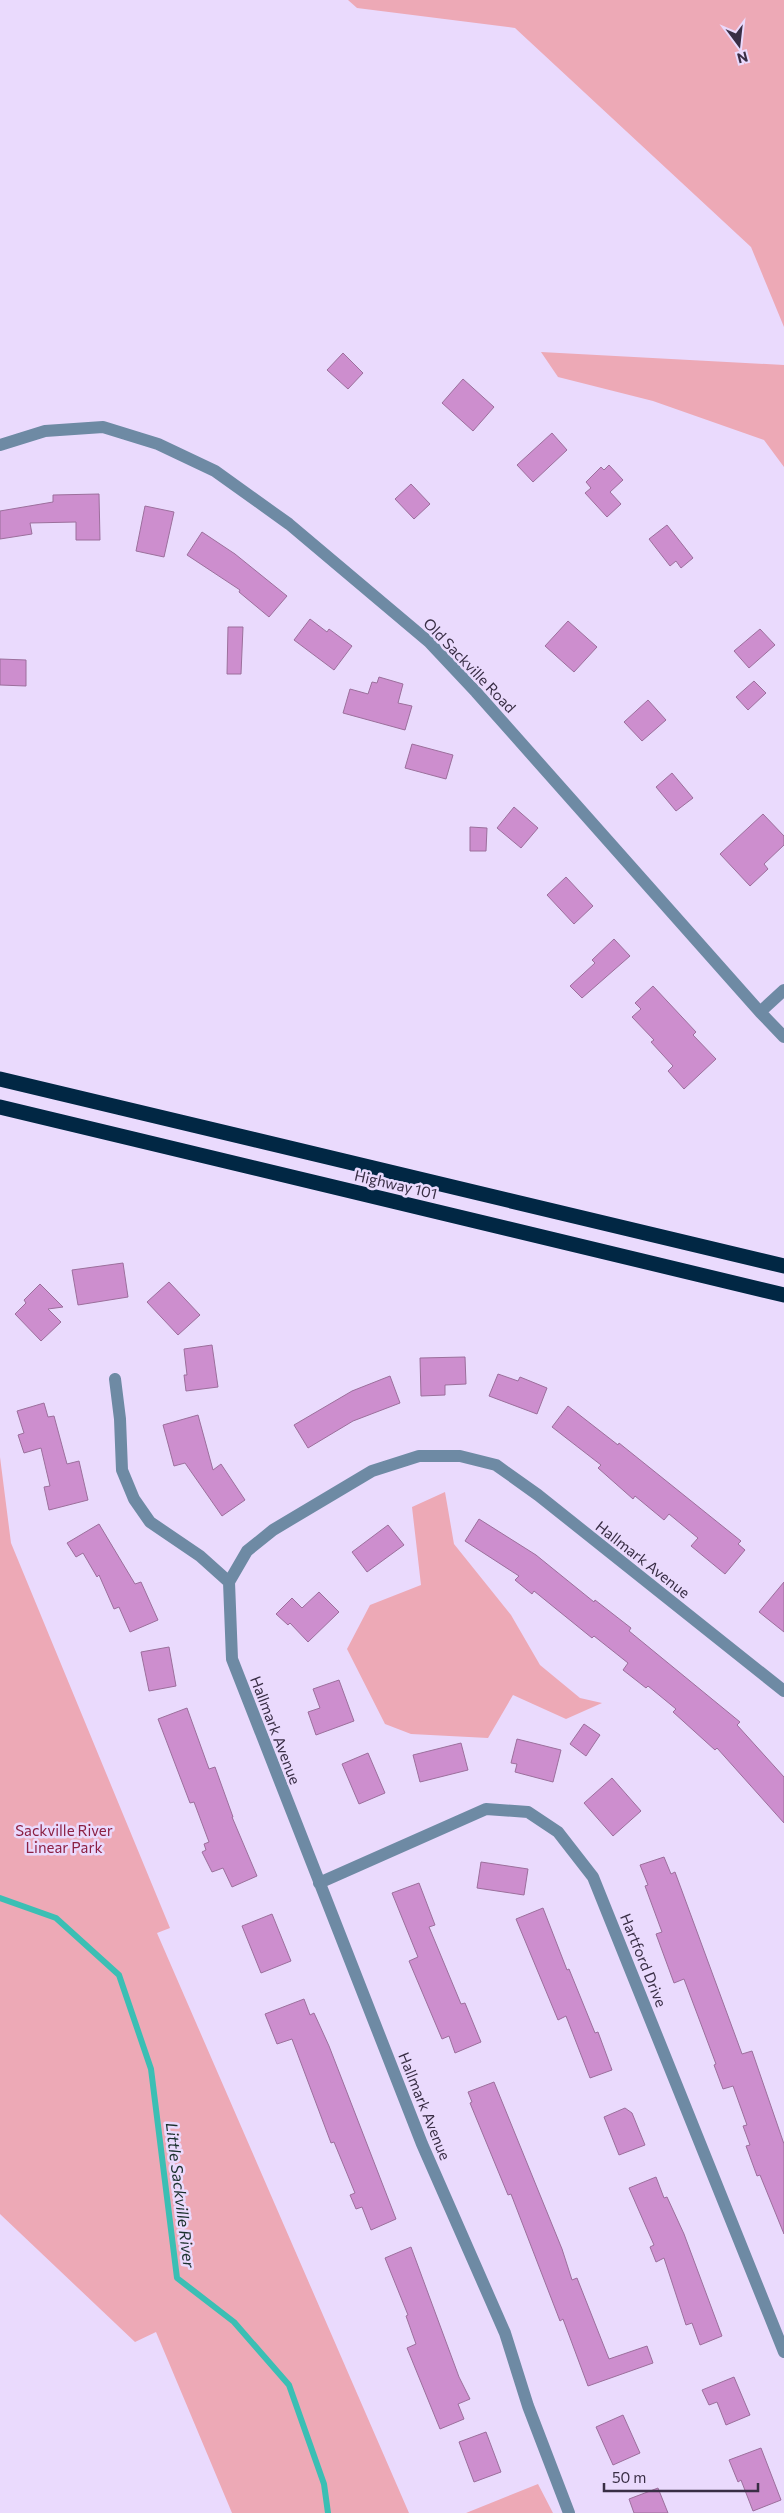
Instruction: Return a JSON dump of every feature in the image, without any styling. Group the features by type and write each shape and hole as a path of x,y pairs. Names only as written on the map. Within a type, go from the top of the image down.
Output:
{"highway":[{"name":"Highway 101","path":"0,1079 784,1266"},
{"name":"Highway 101","path":"0,1107 784,1295"}],"street":[{"name":"Old Sackville Road","path":"0,445 45,431 103,426 158,444 215,471 288,524 428,642 476,692 784,1037"},
{"path":"760,1012 784,990"},
{"path":"115,1379 120,1419 122,1470 134,1499 150,1522 200,1556 229,1582"},
{"name":"Hallmark Avenue","path":"570,2513 528,2406 505,2333 422,2144 232,1659 229,1582 248,1551 273,1530 372,1471 419,1456 460,1456 496,1465 538,1495 784,1691"},
{"name":"Hartford Drive","path":"319,1883 486,1809 528,1812 558,1832 593,1877 784,2352"}],"green space":[{"path":"348,0 784,0 784,327 751,247 515,28 357,8"},
{"path":"541,352 784,365 784,467 764,440 653,401 558,377"},
{"name":"Sackville River Linear Park","path":"0,1457 11,1543 170,1928 157,1933 409,2513 232,2513 156,2332 135,2342 0,2214"},
{"path":"445,1492 454,1544 511,1615 540,1665 580,1698 602,1703 566,1719 513,1695 488,1738 411,1734 385,1724 347,1649 370,1605 421,1585 412,1507"},
{"path":"538,2484 553,2513 466,2513"}],"building":[{"path":"343,353 363,373 348,389 327,370"},
{"path":"463,379 494,407 473,431 442,403"},
{"path":"552,433 567,450 533,482 517,465"},
{"path":"609,465 623,480 610,492 621,504 607,517 585,493 591,488 586,482 601,467 604,470"},
{"path":"411,484 430,504 414,519 395,499"},
{"path":"99,494 100,540 76,540 76,522 30,523 32,534 0,539 0,511 53,502 53,495"},
{"path":"145,506 174,512 164,557 136,551"},
{"path":"667,525 693,558 681,568 676,561 670,566 649,539"},
{"path":"202,532 235,554 287,596 269,617 239,592 240,590 187,555"},
{"path":"310,619 327,632 329,629 352,646 334,670 294,640"},
{"path":"568,621 597,647 574,672 545,646"},
{"path":"228,627 243,627 241,674 227,674"},
{"path":"760,629 775,645 749,668 734,651"},
{"path":"0,659 26,660 26,686 0,685"},
{"path":"379,677 403,684 398,703 412,706 405,730 343,713 350,689 368,694 372,682 377,683"},
{"path":"754,681 766,693 748,710 736,697"},
{"path":"648,700 666,720 642,741 624,722"},
{"path":"412,744 453,755 446,779 405,768"},
{"path":"672,773 693,798 676,811 656,787"},
{"path":"514,807 538,828 521,848 497,828"},
{"path":"763,814 784,836 784,845 764,864 768,869 750,886 720,854"},
{"path":"470,827 487,828 486,851 470,851"},
{"path":"566,877 593,906 574,924 547,895"},
{"path":"614,939 630,956 582,998 570,986 595,963 592,960"},
{"path":"653,986 696,1032 693,1035 716,1059 684,1089 668,1071 673,1066 651,1042 654,1040 632,1017 641,1009 635,1003"},
{"path":"123,1263 128,1297 78,1305 72,1270"},
{"path":"169,1282 200,1315 178,1335 147,1302"},
{"path":"40,1284 63,1307 48,1309 61,1322 41,1341 15,1314 26,1303 24,1300"},
{"path":"212,1345 218,1387 186,1391 184,1375 187,1375 184,1349"},
{"path":"465,1357 466,1384 445,1385 445,1395 421,1396 420,1358"},
{"path":"498,1374 518,1381 520,1377 547,1388 537,1414 489,1396"},
{"path":"390,1376 400,1403 353,1421 308,1448 294,1425 352,1391"},
{"path":"44,1403 48,1417 54,1416 67,1464 79,1461 88,1500 49,1510 44,1487 50,1486 41,1448 24,1453 18,1435 24,1433 17,1411"},
{"path":"568,1406 618,1445 619,1443 741,1541 738,1544 745,1550 725,1574 691,1546 698,1538 669,1514 664,1520 635,1496 633,1499 598,1468 601,1465 552,1427"},
{"path":"198,1415 213,1470 221,1464 245,1500 222,1516 185,1463 174,1466 163,1425"},
{"path":"479,1519 536,1555 594,1602 595,1600 631,1628 629,1631 740,1722 737,1725 784,1777 784,1823 717,1748 715,1750 673,1712 676,1709 648,1686 646,1688 623,1670 628,1663 594,1636 592,1638 534,1591 532,1594 515,1580 519,1576 465,1541"},
{"path":"99,1524 135,1584 141,1582 158,1620 130,1632 119,1607 114,1609 99,1575 97,1577 83,1553 76,1557 67,1543"},
{"path":"388,1525 404,1545 367,1572 352,1552"},
{"path":"784,1582 784,1632 759,1612"},
{"path":"319,1592 339,1612 308,1642 290,1623 288,1625 276,1614 292,1598 302,1608"},
{"path":"169,1647 176,1686 149,1691 141,1652"},
{"path":"339,1680 354,1721 316,1735 308,1712 320,1708 313,1689"},
{"path":"187,1708 209,1769 215,1767 232,1817 257,1876 232,1887 223,1868 212,1872 202,1852 206,1850 204,1844 209,1842 194,1802 190,1803 158,1719"},
{"path":"584,1724 600,1735 586,1756 570,1744"},
{"path":"517,1739 561,1750 553,1782 515,1772 517,1764 511,1763"},
{"path":"461,1743 468,1770 420,1782 413,1755"},
{"path":"368,1753 385,1793 359,1804 342,1764"},
{"path":"612,1778 641,1811 613,1836 584,1803"},
{"path":"664,1857 671,1874 675,1872 742,2054 752,2051 784,2144 784,2234 760,2175 757,2176 746,2146 750,2145 743,2126 747,2125 733,2086 723,2089 714,2065 716,2064 684,1979 674,1983 656,1934 662,1932 645,1886 648,1885 640,1865"},
{"path":"481,1862 528,1869 524,1895 477,1888"},
{"path":"419,1883 435,1925 429,1927 461,2004 465,2003 481,2042 455,2053 449,2036 442,2039 409,1961 418,1957 392,1893"},
{"path":"543,1908 567,1970 569,1969 595,2033 598,2032 612,2070 590,2078 566,2016 558,2020 516,1919"},
{"path":"272,1914 291,1961 261,1973 242,1926"},
{"path":"304,1999 310,2015 314,2013 329,2046 396,2219 371,2230 362,2207 356,2209 350,2195 355,2193 334,2142 331,2143 292,2039 277,2044 265,2014"},
{"path":"494,2082 562,2249 572,2280 577,2278 609,2359 647,2346 653,2363 588,2386 563,2319 560,2321 511,2194 508,2195 470,2103 472,2102 468,2092"},
{"path":"625,2108 632,2113 645,2145 619,2155 604,2117"},
{"path":"656,2177 664,2198 667,2197 684,2234 722,2336 700,2345 692,2323 686,2325 664,2258 656,2262 650,2247 654,2245 629,2188"},
{"path":"411,2247 459,2377 470,2399 458,2404 464,2419 440,2429 407,2348 416,2344 406,2316 408,2315 385,2258"},
{"path":"734,2377 750,2415 726,2425 717,2402 709,2405 702,2390"},
{"path":"623,2415 640,2453 613,2465 596,2427"},
{"path":"486,2432 501,2472 474,2482 459,2442"},
{"path":"761,2448 781,2500 753,2511 741,2480 738,2482 729,2460"},
{"path":"658,2488 668,2513 634,2513 629,2499"}],"waterway":[{"name":"Little Sackville River","path":"0,1898 56,1918 119,1975 151,2069 177,2278 234,2322 289,2385 324,2484 328,2513"}]}
